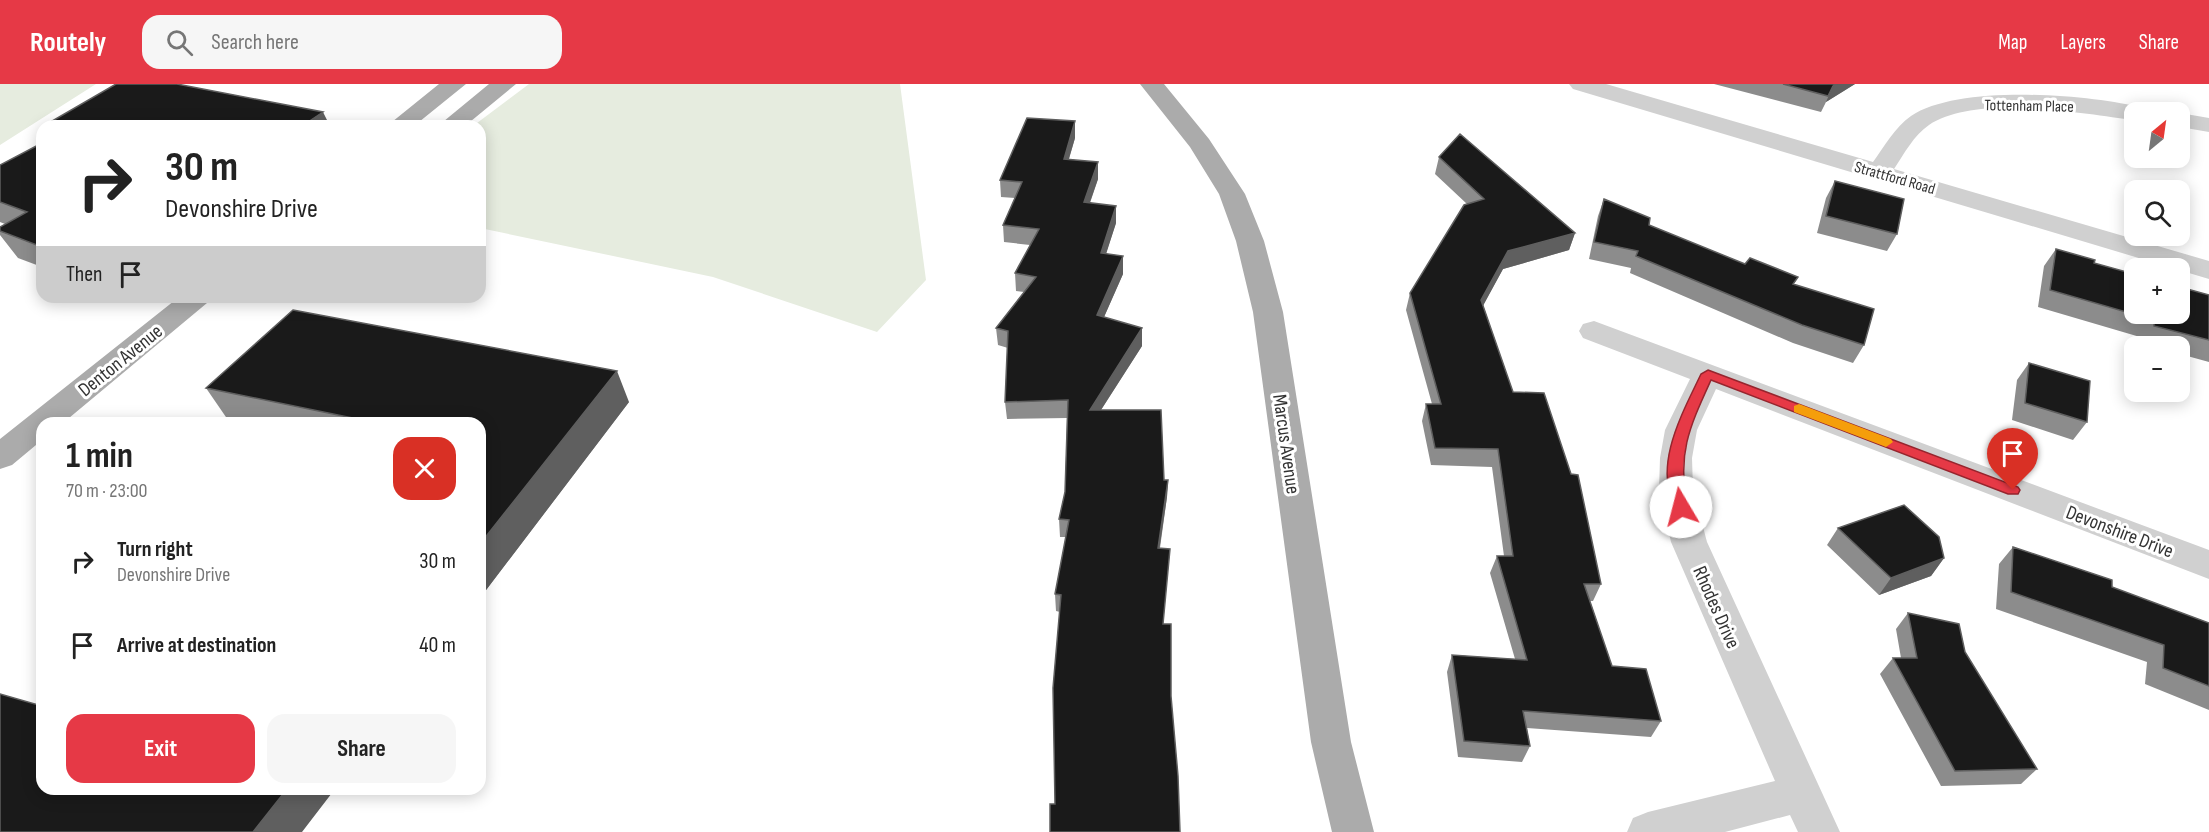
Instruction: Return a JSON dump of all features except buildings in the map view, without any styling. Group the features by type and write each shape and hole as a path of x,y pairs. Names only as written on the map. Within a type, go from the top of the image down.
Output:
{"main road":[{"path":"407,120 454,84"},
{"path":"458,120 504,84"},
{"name":"Marcus Avenue","path":"1152,84 1200,144 1232,194 1250,241 1268,312 1331,742 1353,832"},
{"name":"Denton Avenue","path":"49,417 190,303"},
{"name":"Denton Avenue","path":"0,457 36,428"}],"street":[{"name":"Strattford Road","path":"1581,84 2209,270"},
{"name":"Tottenham Place","path":"1879,172 1921,120 1953,107 2001,102 2069,104 2124,112"},
{"path":"2190,121 2209,124"},
{"name":"Devonshire Drive","path":"1594,331 2209,565"},
{"name":"Rhodes Drive","path":"1708,374 1681,430 1676,458 1677,489 1689,542 1799,794 1818,832"},
{"path":"1648,832 1799,794"}],"shaded area":[{"path":"0,84 96,84 36,120 0,145"},
{"path":"529,84 900,84 926,280 877,332 713,277 486,229 486,120 481,120"}],"slow traffic":[{"path":"1799,409 1886,442"}],"route":[{"path":"1681,507 1677,489 1676,458 1681,430 1708,374 2013,490"}]}
